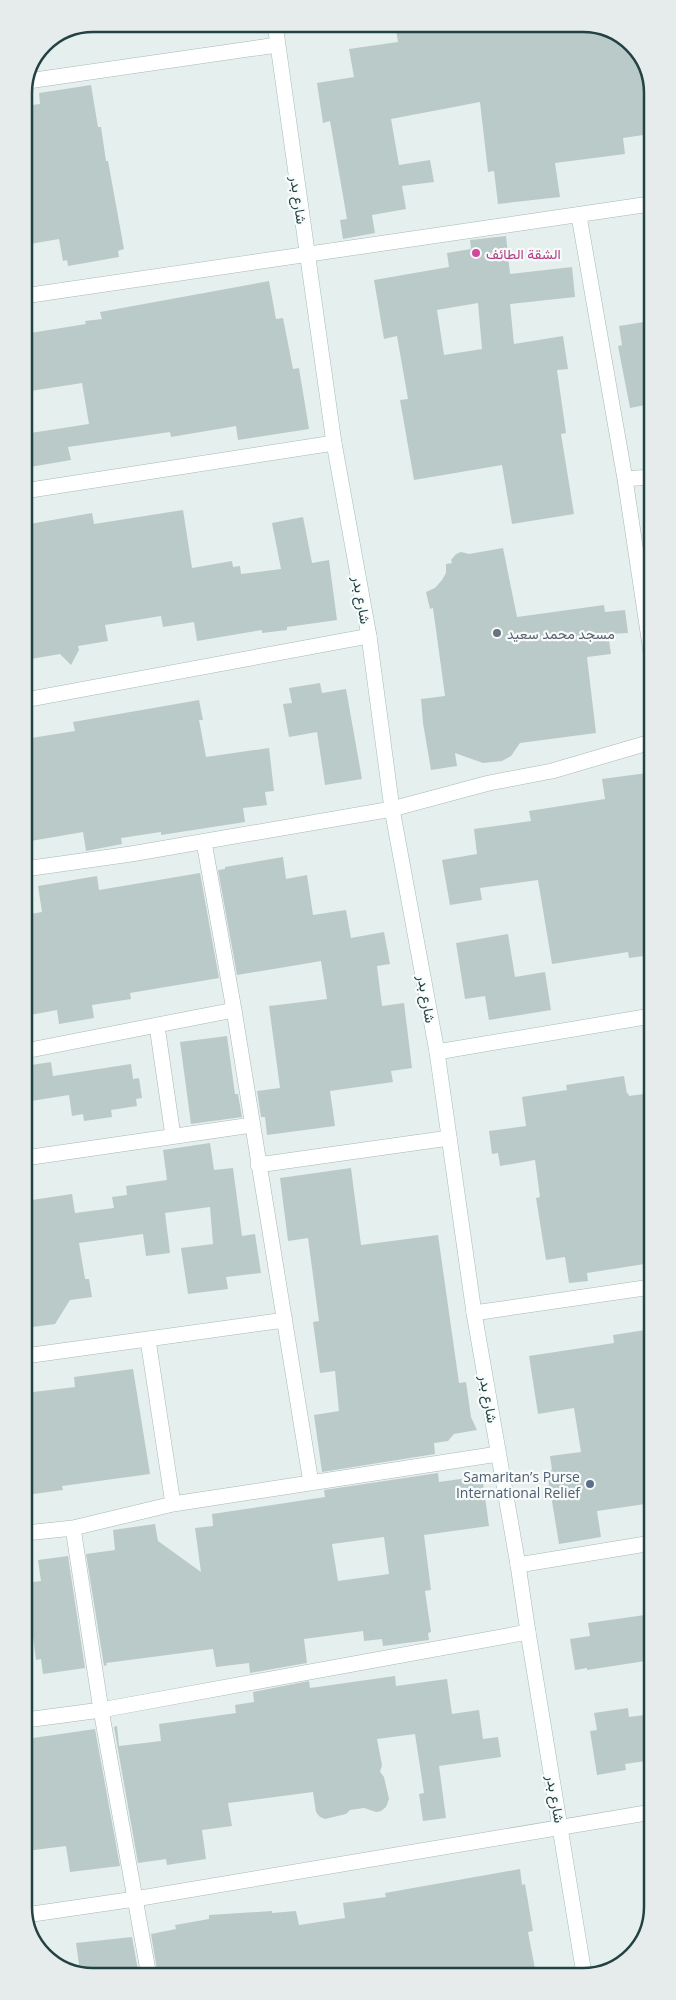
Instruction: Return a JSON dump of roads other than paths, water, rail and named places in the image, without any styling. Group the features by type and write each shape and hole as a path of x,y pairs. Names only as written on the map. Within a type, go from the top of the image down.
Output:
{"street":[{"name":"شارع بدر","path":"276,33 334,443 368,636 392,809 437,1052 474,1313 518,1565 583,1967"},
{"path":"34,80 277,45"},
{"path":"32,295 306,253 579,216 644,205"},
{"path":"579,216 625,480 644,606"},
{"path":"32,490 334,443"},
{"path":"625,480 644,478"},
{"path":"32,699 368,636"},
{"path":"32,868 204,842 392,809 490,783 552,771 644,744"},
{"path":"204,842 234,1010 311,1483"},
{"path":"32,1050 234,1010"},
{"path":"437,1052 644,1017"},
{"path":"157,1026 174,1136"},
{"path":"32,1157 252,1125"},
{"path":"258,1165 449,1138"},
{"path":"474,1313 644,1288"},
{"path":"32,1355 285,1320"},
{"path":"148,1340 173,1504"},
{"path":"32,1532 73,1528 173,1504 498,1454"},
{"path":"73,1528 101,1710 147,1967"},
{"path":"518,1565 644,1544"},
{"path":"32,1719 101,1710 528,1632"},
{"path":"33,1914 644,1813"}],"place":[{"name":"الشقة الطائف","path":"476,253"},
{"name":"مسجد محمد سعيد","path":"497,633"},
{"name":"Samaritan’s Purse International Relief","path":"590,1484"}]}
